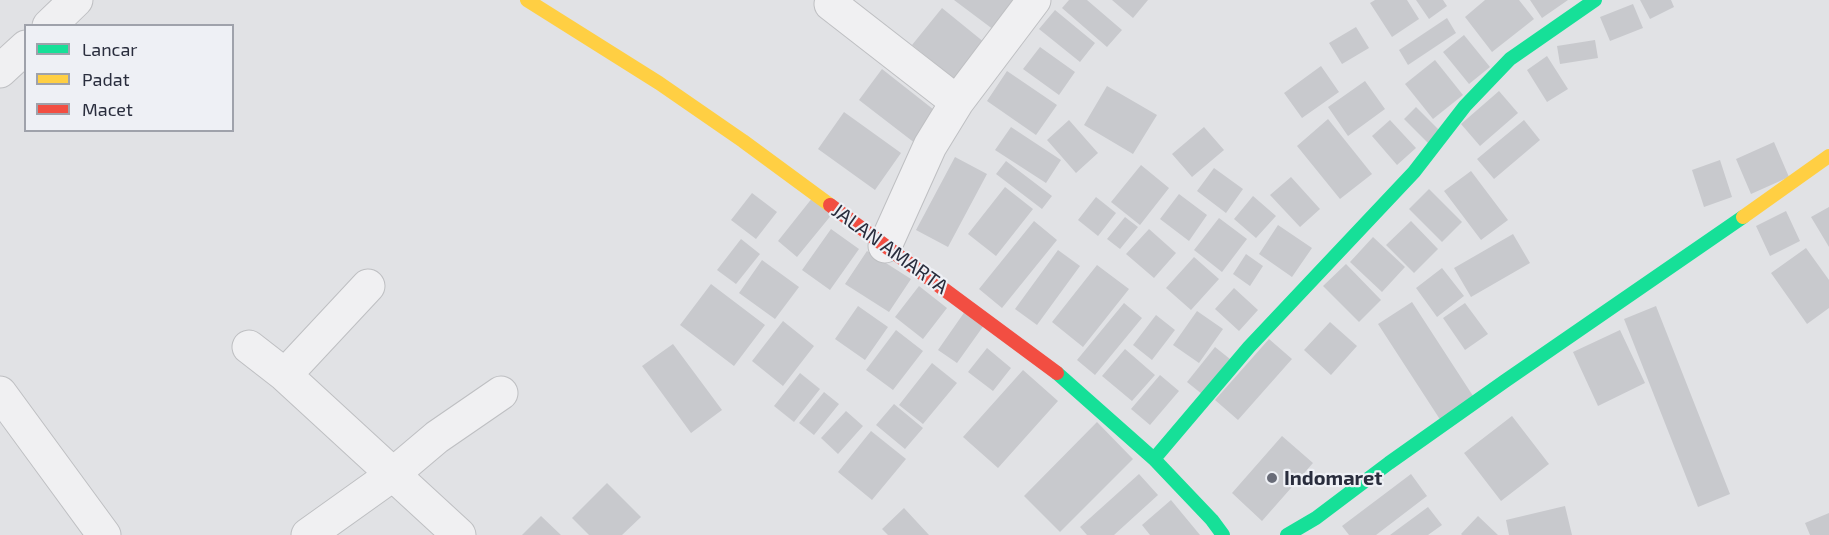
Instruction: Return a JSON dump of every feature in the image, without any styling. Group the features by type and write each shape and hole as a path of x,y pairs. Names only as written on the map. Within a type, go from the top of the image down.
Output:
{"street":[{"path":"51,24 76,0"},
{"path":"885,246 930,146 957,102 1034,0"},
{"path":"1154,459 1249,346 1414,172 1465,106 1510,58 1595,0"},
{"name":"JALAN AMARTA","path":"540,3 743,141 1052,368 1154,459 1212,520 1223,535"},
{"path":"831,4 957,102"},
{"path":"0,71 24,49"},
{"path":"1287,535 1316,518 1505,381 1829,156"},
{"path":"285,375 368,285"},
{"path":"249,347 285,375 459,535"},
{"path":"0,393 104,535"},
{"path":"308,535 392,475 437,437 501,393"}],"building":[{"path":"954,0 1017,0 994,30"},
{"path":"1069,0 1087,0 1122,30 1107,47 1062,8"},
{"path":"1112,0 1148,0 1133,18"},
{"path":"1375,0 1407,0 1419,19 1392,37 1370,3"},
{"path":"1416,0 1443,0 1447,6 1429,19"},
{"path":"1485,0 1519,0 1534,19 1492,52 1465,17"},
{"path":"1530,0 1568,0 1542,18"},
{"path":"1640,0 1671,0 1674,7 1650,19"},
{"path":"1633,4 1643,28 1610,41 1600,17"},
{"path":"942,8 990,47 961,84 912,45"},
{"path":"1055,10 1095,43 1080,62 1039,29"},
{"path":"1447,18 1456,33 1408,65 1399,50"},
{"path":"1356,27 1369,48 1342,64 1329,43"},
{"path":"1464,35 1490,67 1469,84 1443,52"},
{"path":"1595,40 1598,58 1560,64 1557,46"},
{"path":"1040,47 1075,72 1059,95 1023,69"},
{"path":"1547,56 1568,89 1547,102 1527,70"},
{"path":"1435,60 1463,95 1433,119 1405,84"},
{"path":"1321,66 1339,92 1302,118 1284,93"},
{"path":"882,69 943,117 920,147 859,100"},
{"path":"1007,71 1057,105 1036,135 987,101"},
{"path":"1365,81 1385,109 1348,136 1328,107"},
{"path":"1107,86 1157,115 1133,154 1084,125"},
{"path":"1499,91 1518,113 1480,146 1461,124"},
{"path":"1416,107 1442,133 1430,145 1404,119"},
{"path":"844,112 901,153 875,190 818,149"},
{"path":"1328,119 1372,174 1340,199 1297,146"},
{"path":"1069,120 1098,153 1076,173 1047,140"},
{"path":"1390,120 1416,148 1397,165 1372,136"},
{"path":"1524,120 1540,140 1494,179 1477,159"},
{"path":"1011,127 1061,160 1046,183 995,150"},
{"path":"1204,127 1224,150 1192,177 1172,154"},
{"path":"1774,142 1789,177 1751,194 1736,159"},
{"path":"955,157 987,174 948,247 916,230"},
{"path":"1720,160 1732,197 1704,207 1692,170"},
{"path":"1006,161 1052,196 1042,209 996,174"},
{"path":"1141,165 1169,188 1140,225 1111,202"},
{"path":"1214,168 1243,189 1226,213 1197,191"},
{"path":"1471,171 1508,220 1481,240 1444,191"},
{"path":"1291,177 1320,209 1300,227 1270,195"},
{"path":"1005,187 1033,209 996,256 968,234"},
{"path":"1429,189 1462,222 1442,242 1409,209"},
{"path":"752,193 777,212 756,239 731,220"},
{"path":"1179,194 1207,215 1189,241 1160,219"},
{"path":"1253,196 1276,216 1256,238 1234,219"},
{"path":"813,197 833,213 797,257 778,241"},
{"path":"1096,197 1116,213 1098,236 1078,220"},
{"path":"1829,207 1829,247 1811,217"},
{"path":"1786,211 1800,241 1770,256 1756,226"},
{"path":"1125,217 1138,227 1120,249 1107,239"},
{"path":"1219,218 1247,239 1222,272 1194,250"},
{"path":"1034,221 1057,240 1002,308 979,289"},
{"path":"1411,221 1438,249 1414,273 1386,245"},
{"path":"1278,225 1312,248 1292,277 1259,254"},
{"path":"831,229 859,249 830,290 802,270"},
{"path":"1149,229 1176,253 1154,278 1126,254"},
{"path":"1513,234 1530,263 1471,297 1454,268"},
{"path":"1373,237 1405,267 1382,292 1350,262"},
{"path":"741,239 760,254 736,284 717,270"},
{"path":"1806,248 1829,280 1829,308 1807,324 1771,273"},
{"path":"1058,250 1080,266 1037,325 1015,309"},
{"path":"867,251 911,279 889,312 845,284"},
{"path":"1246,254 1263,266 1250,286 1233,274"},
{"path":"1194,257 1219,279 1191,310 1166,288"},
{"path":"762,260 799,287 775,319 739,293"},
{"path":"1346,264 1381,300 1359,322 1323,286"},
{"path":"1097,265 1129,289 1083,347 1052,322"},
{"path":"1442,268 1464,296 1437,317 1416,288"},
{"path":"711,284 765,325 734,366 680,325"},
{"path":"919,286 947,308 923,339 895,317"},
{"path":"1234,288 1258,310 1239,331 1215,309"},
{"path":"1412,302 1475,399 1441,421 1378,324"},
{"path":"1124,303 1142,318 1095,375 1077,360"},
{"path":"1465,303 1488,334 1465,350 1443,318"},
{"path":"858,306 888,327 865,360 835,339"},
{"path":"1656,306 1730,494 1698,507 1624,319"},
{"path":"968,307 987,321 957,363 938,350"},
{"path":"1197,311 1223,329 1199,363 1173,345"},
{"path":"1156,315 1175,330 1152,360 1133,345"},
{"path":"783,321 814,346 783,386 752,361"},
{"path":"1330,322 1357,346 1331,375 1304,350"},
{"path":"896,330 923,351 893,390 866,370"},
{"path":"1620,330 1645,383 1598,406 1573,352"},
{"path":"1269,339 1292,359 1238,420 1215,400"},
{"path":"673,344 722,410 691,433 642,366"},
{"path":"1215,347 1230,359 1202,394 1187,382"},
{"path":"987,348 1011,368 993,391 968,372"},
{"path":"1125,349 1155,375 1132,401 1102,376"},
{"path":"932,363 957,383 923,424 899,405"},
{"path":"1023,370 1058,401 998,468 963,437"},
{"path":"800,373 820,389 794,422 774,406"},
{"path":"1160,375 1179,391 1150,425 1131,409"},
{"path":"824,392 839,404 814,435 799,423"},
{"path":"894,404 923,428 905,449 876,425"},
{"path":"846,411 863,426 838,454 821,438"},
{"path":"1512,416 1549,464 1501,501 1464,453"},
{"path":"1097,422 1133,459 1060,532 1024,496"},
{"path":"871,431 906,459 872,500 838,472"},
{"name":"Indomaret","path":"1282,436 1313,463 1262,521 1232,493"},
{"path":"1139,474 1158,495 1114,535 1087,535 1080,527"},
{"path":"1411,474 1427,496 1376,535 1349,535 1342,526"},
{"path":"607,483 641,517 622,535 589,535 572,518"},
{"path":"1171,500 1200,535 1150,535 1142,525"},
{"path":"1565,506 1572,535 1509,535 1506,520"},
{"path":"1428,507 1442,525 1428,535 1390,535"},
{"path":"904,508 929,535 888,535 882,529"},
{"path":"1829,513 1829,535 1810,535 1805,523"},
{"path":"541,516 561,535 522,535"},
{"path":"1478,516 1498,535 1462,535"}],"traffic: fast":[{"path":"1154,459 1249,347 1414,172 1465,106 1510,59 1595,0"},
{"path":"1287,535 1316,518 1505,381 1743,217"},
{"path":"1057,373 1154,459 1212,520 1223,535"}],"traffic: slow":[{"path":"527,0 659,83 830,205"},
{"path":"1743,217 1829,156"}],"traffic: jam":[{"path":"830,205 1057,373"}],"place":[{"name":"Indomaret","path":"1272,478"}]}
